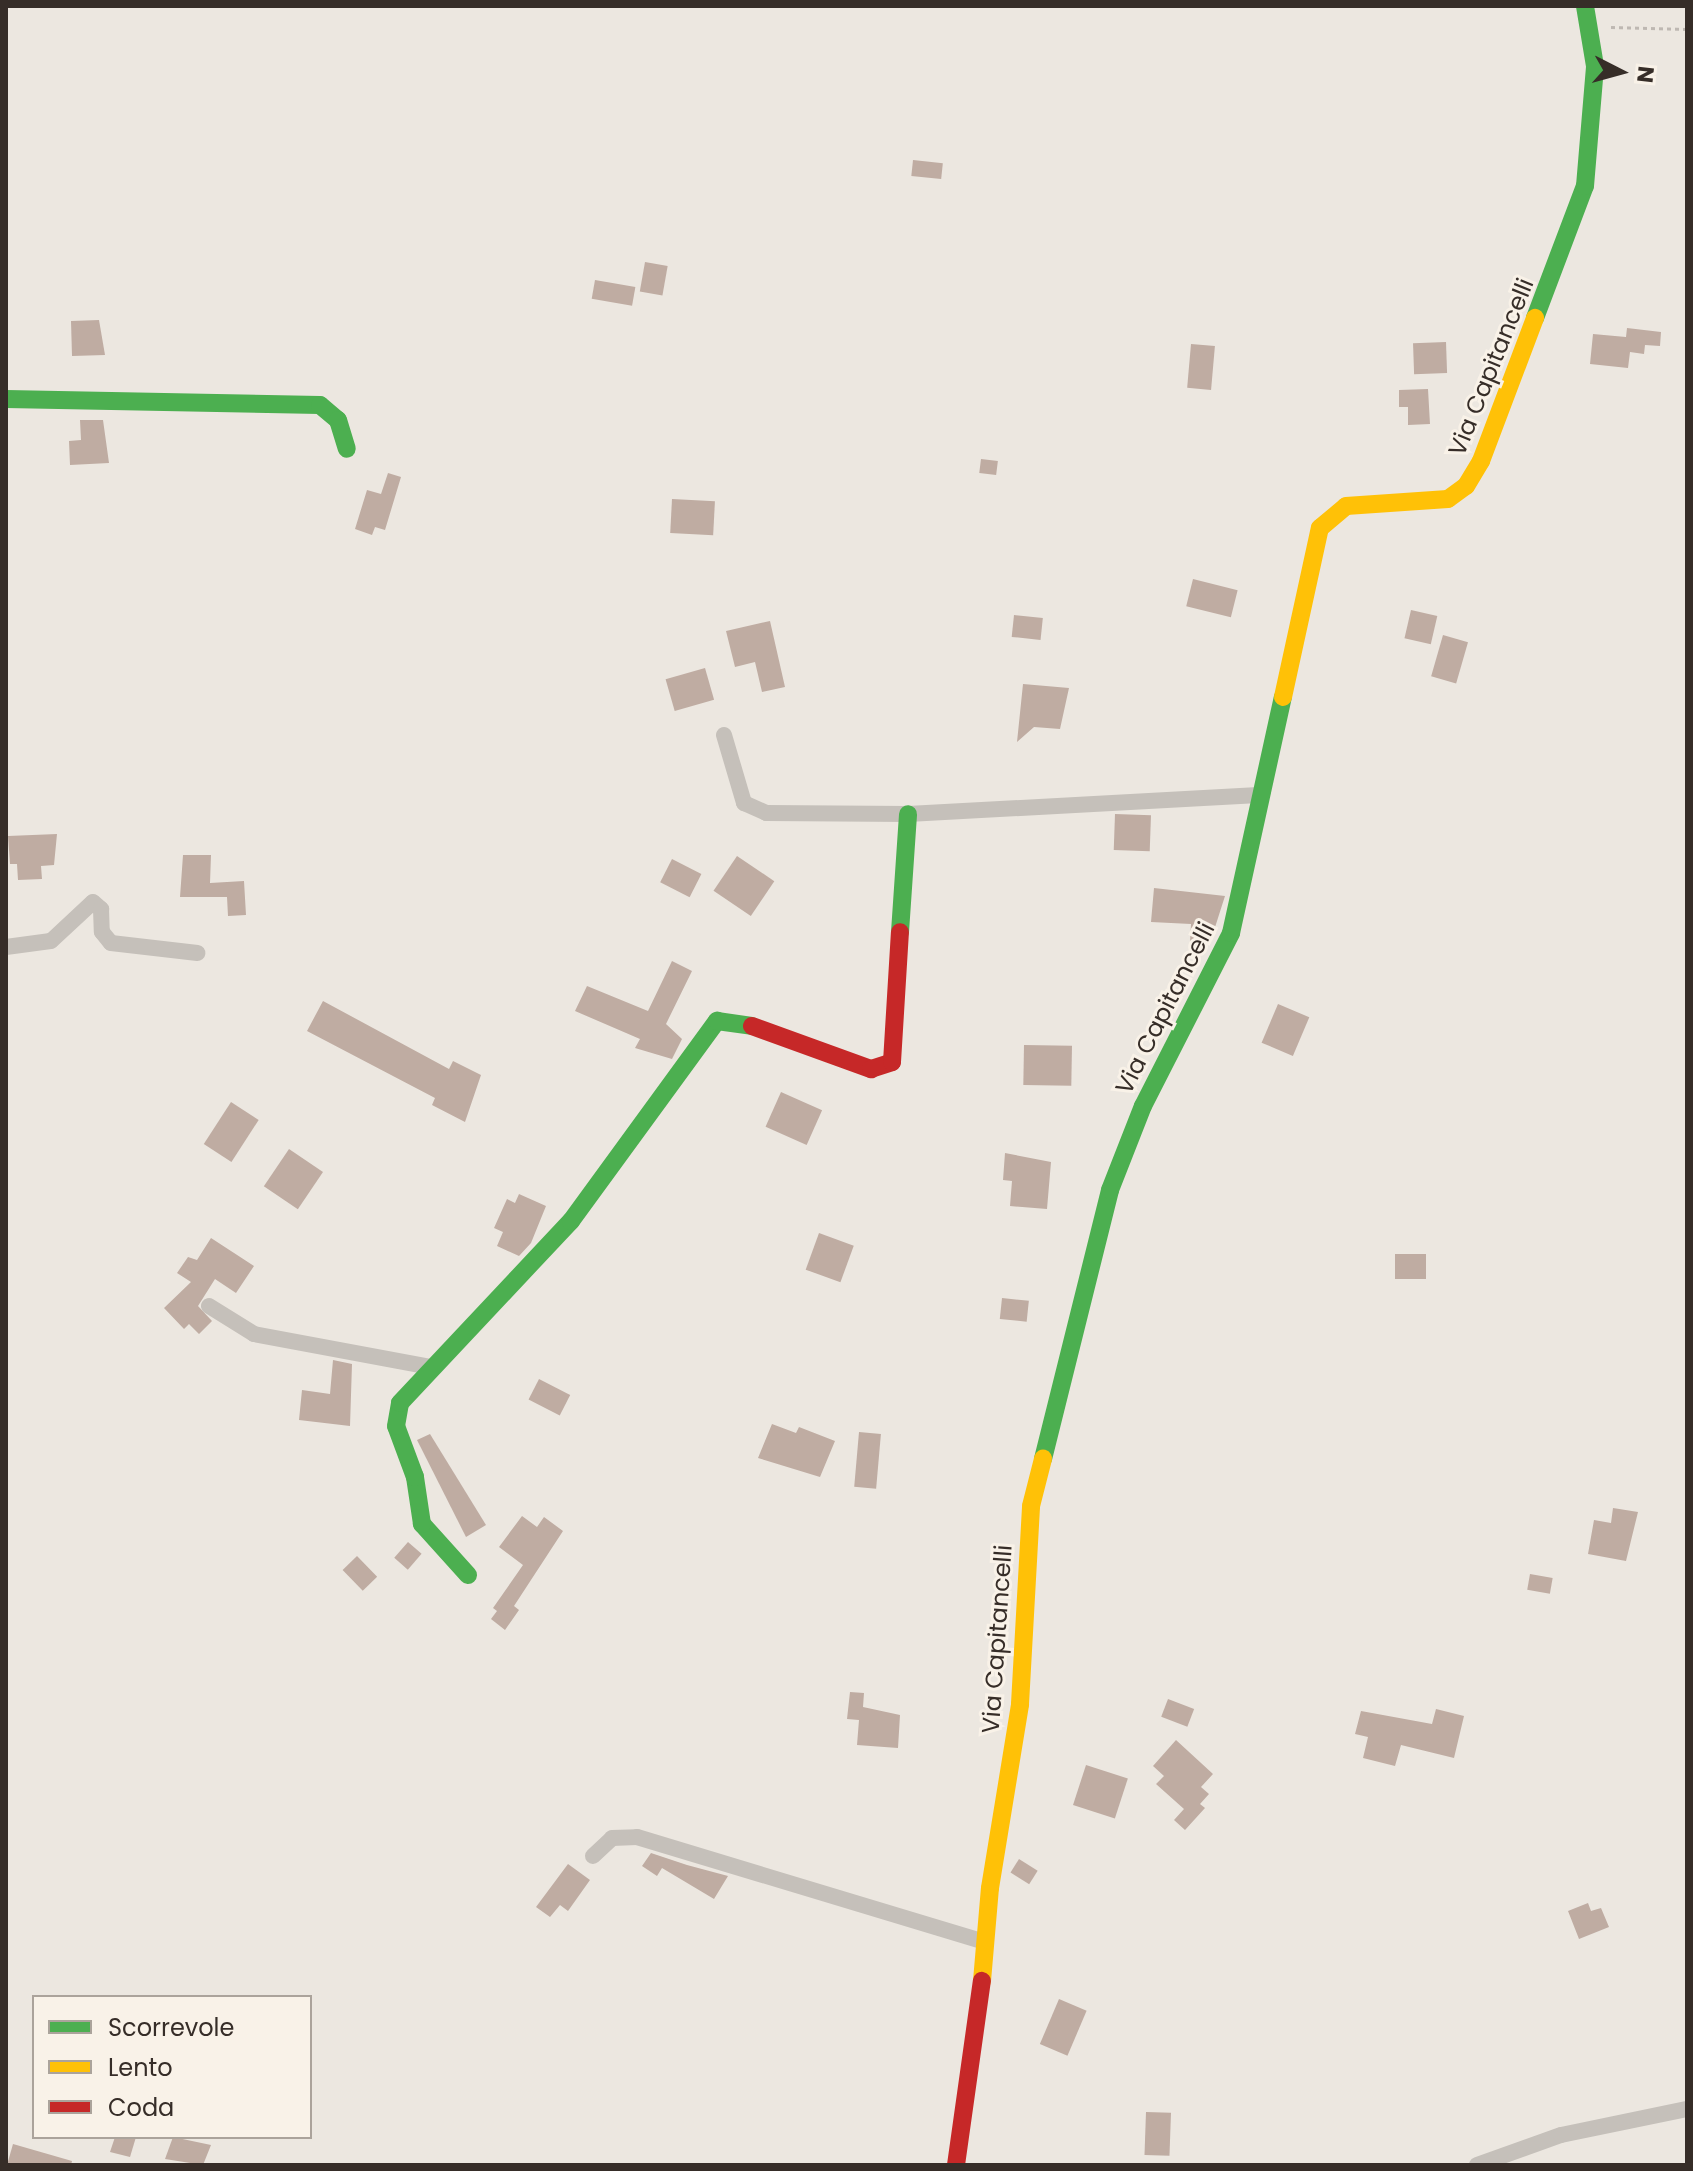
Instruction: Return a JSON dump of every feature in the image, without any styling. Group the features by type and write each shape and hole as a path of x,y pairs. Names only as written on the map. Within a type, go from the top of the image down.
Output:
{"street":[{"name":"Via Capitancelli","path":"956,2165 975,2053 984,1942 1020,1704 1027,1543 1040,1461 1113,1179 1143,1106 1229,941 1258,795 1323,522 1352,505 1448,499 1466,486 1481,461 1583,196 1595,107 1591,27 1585,6"},
{"path":"6,399 320,405 338,420 347,449"},
{"path":"724,735 739,792 752,810 908,814 1258,795"},
{"path":"468,1575 423,1528 415,1477 396,1426 400,1403 430,1367 505,1296 577,1214 717,1021 735,1020 871,1069 892,1062 908,814"},
{"path":"6,947 51,941 93,902 101,909 102,932 111,943 197,953"},
{"path":"209,1306 254,1334 430,1367"},
{"path":"593,1856 612,1838 637,1837 984,1942"},
{"path":"1477,2165 1567,2133 1687,2109"}],"path":[{"path":"1591,27 1687,29"}],"building":[{"path":"913,160 943,163 941,179 911,176"},
{"path":"645,262 668,266 662,296 640,292"},
{"path":"595,280 635,287 632,306 592,299"},
{"path":"99,320 105,355 72,356 71,321"},
{"path":"1627,328 1661,332 1660,346 1645,345 1644,354 1630,352 1628,368 1590,364 1593,334 1626,337"},
{"path":"1446,342 1447,373 1414,374 1413,343"},
{"path":"1191,344 1215,346 1211,390 1187,388"},
{"path":"1428,389 1430,424 1408,425 1408,407 1399,407 1399,390"},
{"path":"80,420 103,420 109,463 70,465 69,441 81,440"},
{"path":"981,459 998,461 996,475 979,473"},
{"path":"388,473 401,477 385,530 375,527 372,535 355,529 367,490 381,494"},
{"path":"672,499 715,501 713,535 670,533"},
{"path":"1193,579 1238,590 1231,617 1186,606"},
{"path":"1411,610 1437,616 1431,644 1404,638"},
{"path":"1014,615 1043,618 1041,640 1012,637"},
{"path":"770,621 785,687 762,692 755,662 735,667 726,631"},
{"path":"1443,635 1468,642 1456,684 1431,676"},
{"path":"705,668 714,700 675,711 666,679"},
{"path":"1023,684 1069,688 1060,729 1034,727 1017,742"},
{"path":"1115,814 1151,815 1150,851 1114,850"},
{"path":"57,834 54,865 41,866 42,879 18,880 17,864 10,864 8,836"},
{"path":"183,855 211,855 210,883 244,881 246,915 228,916 227,897 180,897"},
{"path":"737,856 774,881 751,916 714,891"},
{"path":"672,859 701,874 690,897 660,882"},
{"path":"1154,888 1225,896 1210,943 1190,942 1191,924 1151,922"},
{"path":"672,961 692,971 666,1024 682,1039 672,1059 635,1048 640,1039 575,1011 587,986 648,1011"},
{"path":"323,1001 449,1069 453,1061 481,1075 465,1122 432,1105 435,1098 307,1031"},
{"path":"1278,1004 1309,1017 1293,1056 1262,1043"},
{"path":"1024,1045 1072,1046 1071,1086 1023,1085"},
{"path":"781,1092 822,1110 807,1145 766,1127"},
{"path":"231,1102 259,1120 231,1162 204,1144"},
{"path":"289,1149 323,1172 298,1209 264,1186"},
{"path":"1005,1153 1051,1162 1047,1209 1010,1206 1012,1181 1003,1180"},
{"path":"519,1194 546,1206 531,1243 519,1256 497,1246 503,1232 494,1228 507,1199 515,1203"},
{"path":"819,1233 854,1246 840,1282 806,1270"},
{"path":"211,1238 254,1266 236,1293 215,1279 198,1306 212,1321 199,1334 189,1324 184,1329 164,1308 191,1282 177,1273 188,1257 197,1260"},
{"path":"1395,1254 1426,1254 1426,1279 1395,1279"},
{"path":"1002,1298 1029,1301 1027,1322 1000,1319"},
{"path":"333,1360 352,1364 350,1426 299,1420 302,1390 330,1394"},
{"path":"539,1379 570,1395 560,1415 529,1399"},
{"path":"772,1424 796,1433 799,1427 835,1441 820,1477 758,1458"},
{"path":"859,1432 881,1434 876,1489 854,1487"},
{"path":"430,1434 486,1525 466,1537 417,1440"},
{"path":"1613,1508 1638,1512 1626,1561 1588,1554 1594,1520 1611,1523"},
{"path":"522,1516 537,1527 544,1517 563,1531 514,1606 519,1610 505,1630 491,1619 497,1611 493,1608 523,1565 499,1547"},
{"path":"408,1542 422,1554 408,1570 394,1558"},
{"path":"357,1556 377,1577 363,1591 343,1570"},
{"path":"1530,1574 1553,1578 1550,1594 1527,1590"},
{"path":"850,1692 864,1693 863,1707 900,1715 898,1748 857,1745 859,1720 847,1719"},
{"path":"1168,1699 1194,1709 1187,1727 1161,1717"},
{"path":"1436,1709 1464,1716 1454,1758 1401,1745 1395,1766 1363,1758 1368,1737 1355,1734 1361,1711 1432,1724"},
{"path":"1176,1740 1213,1774 1201,1787 1209,1794 1200,1804 1205,1808 1185,1830 1174,1820 1184,1809 1156,1784 1164,1776 1153,1766"},
{"path":"1086,1765 1128,1779 1115,1819 1073,1805"},
{"path":"651,1853 728,1876 714,1899 662,1868 657,1876 642,1866"},
{"path":"1019,1859 1038,1871 1029,1884 1011,1873"},
{"path":"568,1864 590,1880 568,1911 560,1905 550,1917 536,1907"},
{"path":"1588,1903 1591,1911 1601,1908 1609,1927 1579,1939 1568,1911"},
{"path":"1059,1999 1087,2011 1067,2056 1040,2044"},
{"path":"1146,2112 1171,2113 1169,2156 1144,2155"},
{"path":"114,2139 135,2139 130,2157 110,2152"},
{"path":"172,2139 211,2145 203,2165 165,2159"},
{"path":"13,2144 72,2161 71,2165 7,2165"}],"traffic: fast":[{"path":"1535,318 1585,186 1595,66 1585,6"},
{"path":"6,399 320,405 338,420 347,449"},
{"path":"1043,1459 1110,1190 1143,1106 1231,933 1283,697"},
{"path":"900,932 908,814"},
{"path":"468,1575 422,1524 415,1477 396,1426 400,1403 571,1221 717,1021 752,1026"}],"traffic: slow":[{"path":"1283,697 1320,528 1346,506 1448,499 1466,486 1481,461 1535,318"},
{"path":"982,1981 990,1888 1020,1704 1031,1506 1043,1459"}],"traffic: jam":[{"path":"752,1026 871,1069 892,1062 900,932"},
{"path":"956,2165 982,1981"}]}
